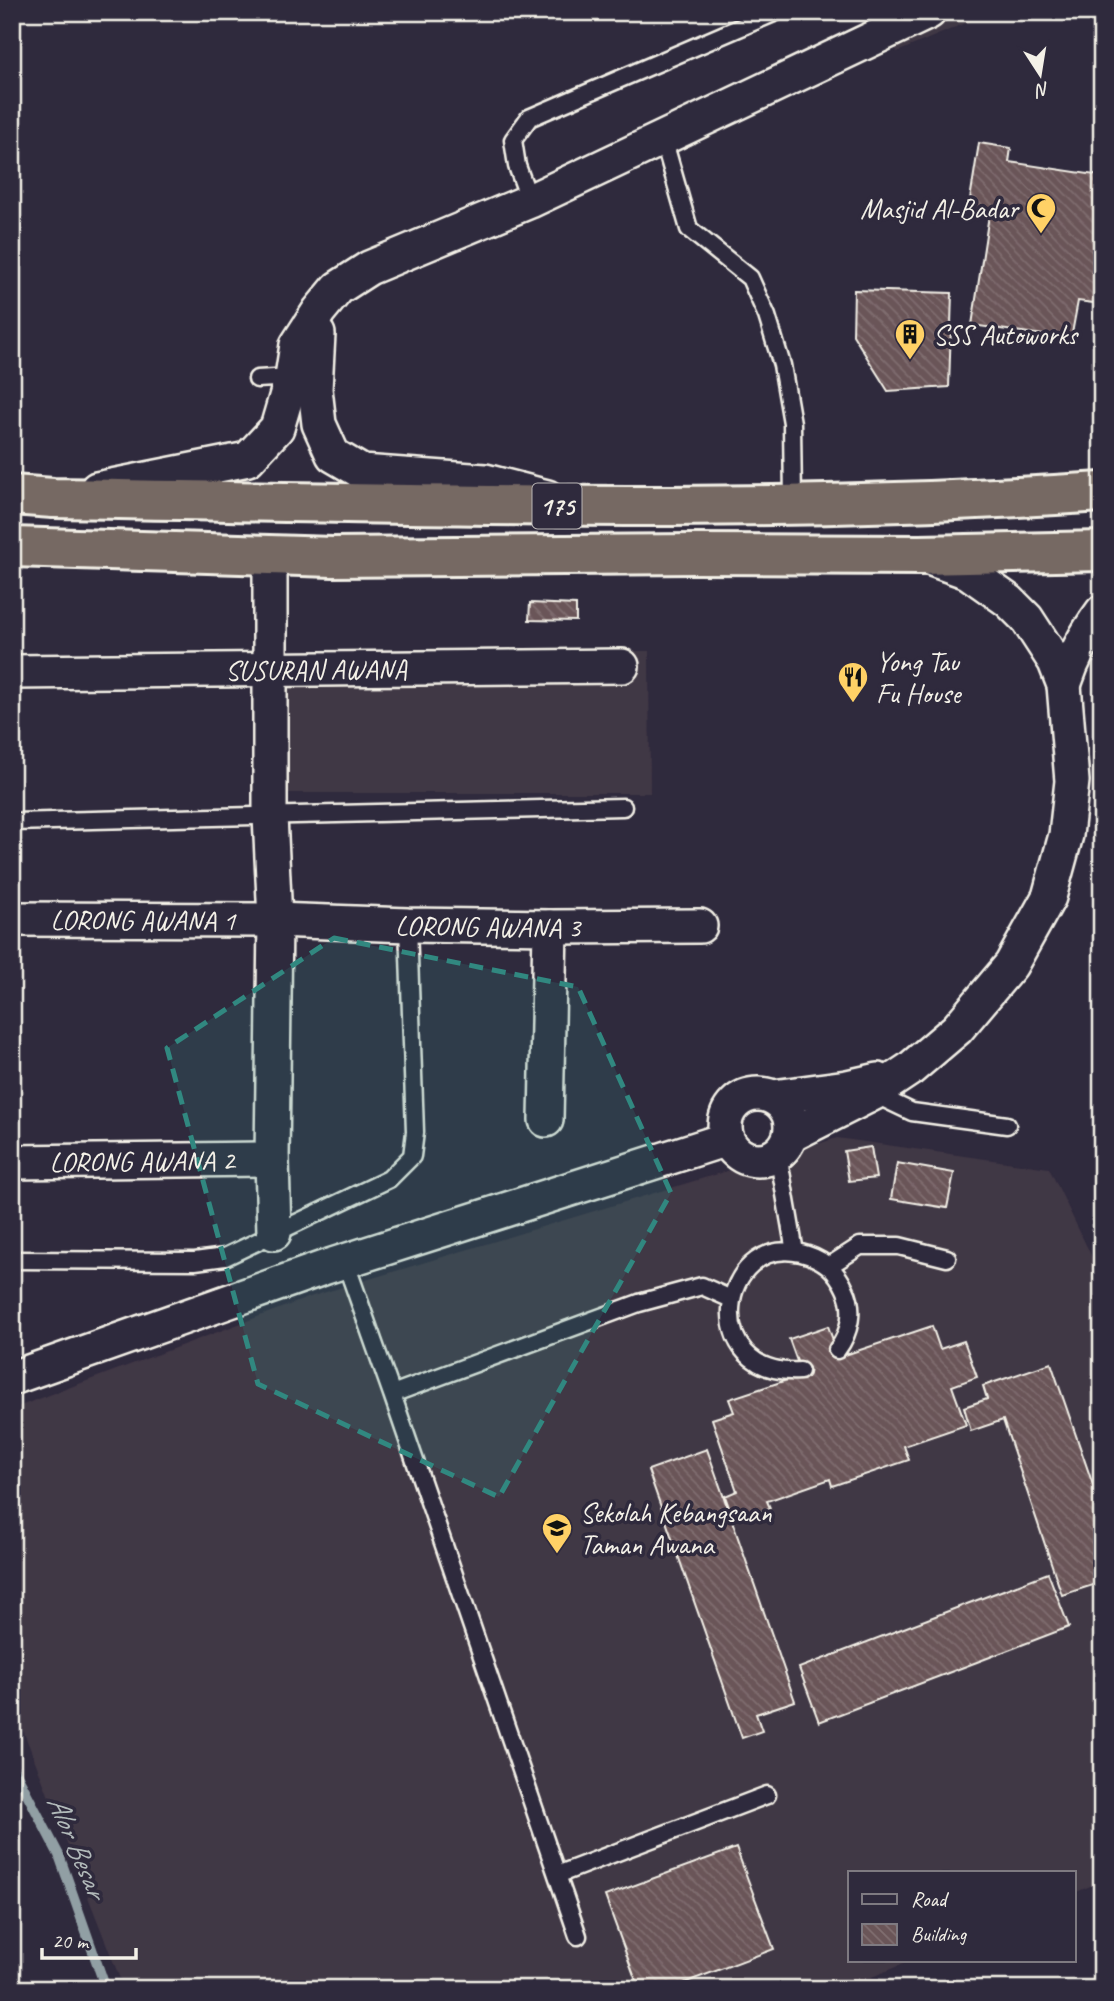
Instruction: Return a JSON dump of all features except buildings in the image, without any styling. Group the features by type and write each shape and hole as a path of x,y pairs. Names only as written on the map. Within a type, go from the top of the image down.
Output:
{"highway":[{"name":"175","path":"12,495 53,498 580,506 979,500 1102,492"},
{"name":"175","path":"12,547 333,557 920,555 1102,551"}],"street":[{"path":"53,498 248,459 277,428 292,377 297,345 338,288 369,268 530,201 917,14"},
{"path":"319,311 315,389 319,424 333,455 362,472 485,481 580,506"},
{"path":"270,555 270,816 275,920 272,1159 274,1233"},
{"path":"784,1145 792,1124 783,1103 773,1097 751,1094 740,1098 731,1107 725,1128 733,1150 754,1160 767,1159 784,1145 874,1094 910,1069 957,1029 1011,965 1049,897 1066,835 1072,781 1064,685 1055,662 1042,640 1009,601 968,572 920,555"},
{"path":"1064,685 1085,634 1102,611"},
{"name":"SUSURAN AWANA","path":"12,672 622,666"},
{"name":"LORONG AWANA 1","path":"12,919 275,920"},
{"name":"LORONG AWANA 3","path":"275,920 408,925 700,926"},
{"path":"546,1120 550,927"},
{"path":"773,1097 847,1087 876,1081 910,1069"},
{"path":"12,1378 345,1261 727,1139"},
{"name":"LORONG AWANA 2","path":"12,1162 272,1159"}],"lane":[{"path":"530,201 517,166 513,140 529,118 776,12"},
{"path":"663,138 689,229 750,278 767,316 782,365 792,424 793,503"},
{"path":"257,379 292,377"},
{"path":"12,822 623,807"},
{"path":"12,1260 195,1261 225,1257 389,1180 412,1156 415,1132 408,925"},
{"path":"874,1094 912,1112 1007,1125"},
{"path":"784,1145 795,1252"},
{"path":"830,1266 860,1246 899,1245 947,1258"},
{"path":"800,1371 783,1372 752,1360 733,1332 729,1316 737,1283 748,1269 761,1259 778,1253 795,1252 814,1256 830,1266 841,1279 851,1310 848,1328 837,1350"},
{"path":"345,1261 578,1936"},
{"path":"392,1394 639,1303 702,1286 731,1299"},
{"path":"557,1875 767,1795"}],"highlighted area":[{"path":"334,938 578,987 671,1193 499,1497 258,1384 167,1048"}],"shaded area":[{"path":"885,12 992,12 897,52"},
{"path":"286,651 649,651 650,793 286,793"},
{"name":"Sekolah Kebangsaan Taman Awana","path":"837,1138 1049,1168 1102,1278 1102,1881 1076,1892 1076,1871 848,1871 848,1962 908,1962 843,1989 124,1989 12,1702 12,1409 313,1296"}],"waterway":[{"name":"Alor Besar","path":"12,1765 59,1855 106,1989"}],"place":[{"name":"Masjid Al-Badar","path":"1041,235"},
{"name":"SSS Autoworks","path":"910,361"},
{"name":"Yong Tau Fu House","path":"853,704"},
{"name":"Sekolah Kebangsaan Taman Awana","path":"557,1555"}]}
